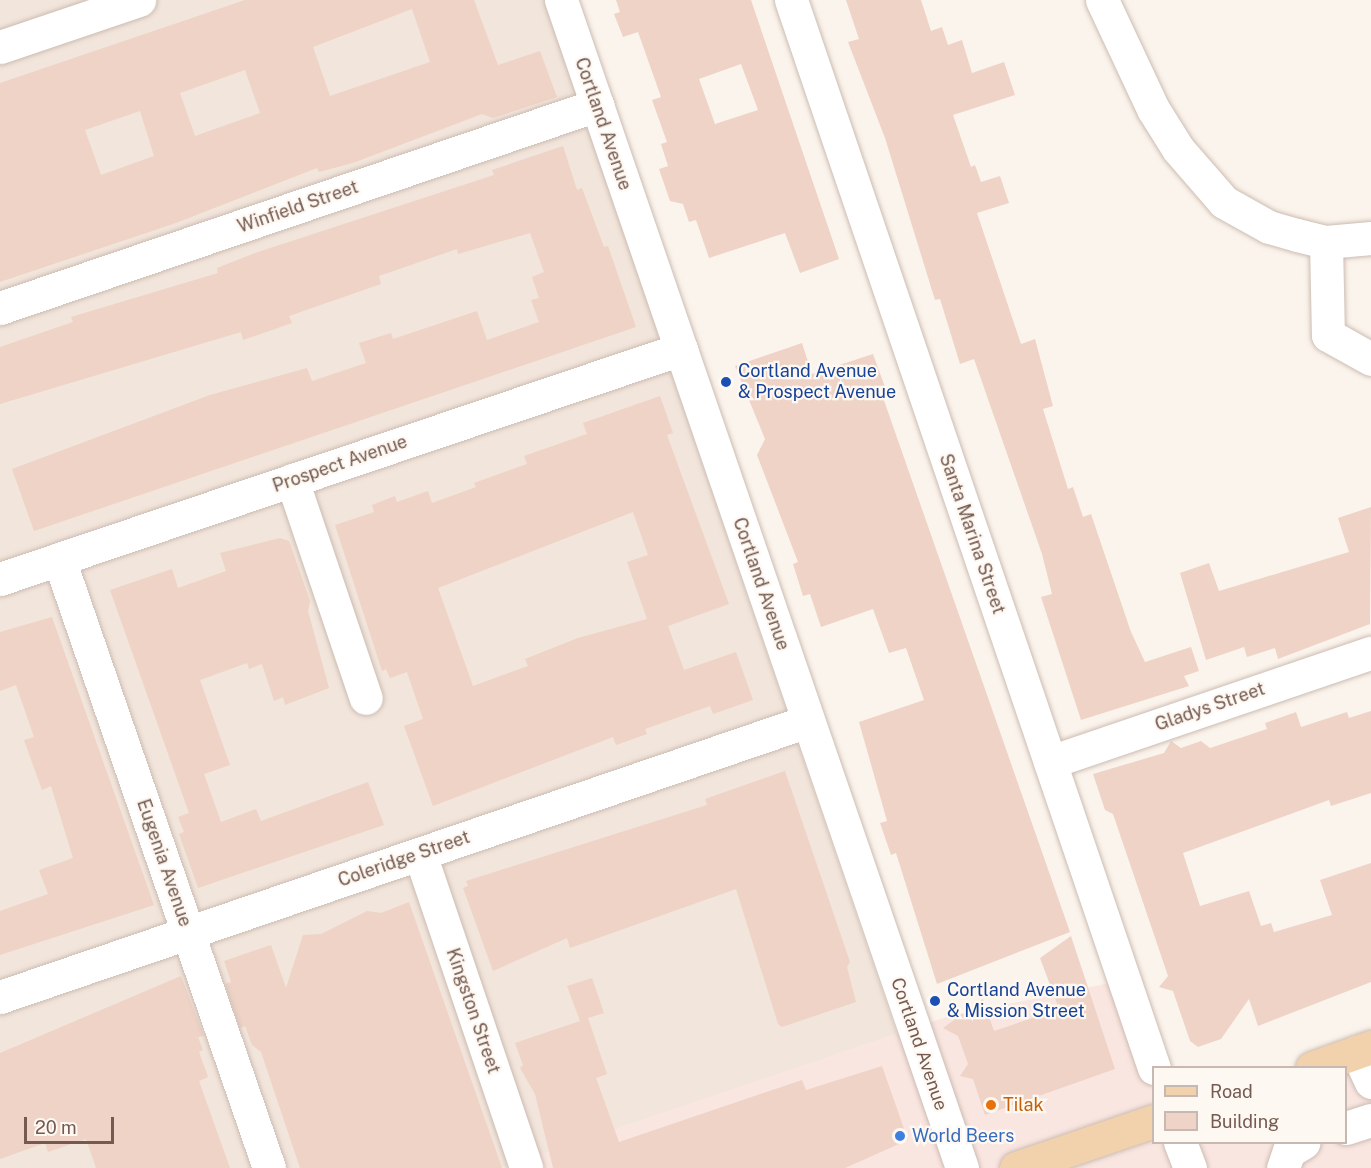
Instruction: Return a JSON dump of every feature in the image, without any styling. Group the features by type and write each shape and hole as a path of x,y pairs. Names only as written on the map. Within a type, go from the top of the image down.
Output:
{"main road":[{"path":"1318,1066 1364,1050"},
{"path":"1016,1168 1152,1122"}],"street":[{"path":"0,47 139,0"},
{"name":"Cortland Avenue","path":"561,0 962,1168"},
{"name":"Santa Marina Street","path":"791,0 1153,1066"},
{"path":"1102,0 1141,88 1202,179 1224,202 1269,227 1326,242 1371,238"},
{"name":"Winfield Street","path":"0,308 597,105"},
{"path":"1326,242 1328,334 1364,351"},
{"name":"Prospect Avenue","path":"0,579 681,349"},
{"path":"292,480 366,698"},
{"name":"Eugenia Avenue","path":"59,559 269,1168"},
{"name":"Gladys Street","path":"1050,762 1371,652"},
{"name":"Coleridge Street","path":"0,997 808,721"},
{"name":"Kingston Street","path":"420,854 526,1168"},
{"path":"1364,1050 1371,1082"},
{"path":"1347,1128 1371,1120"},
{"path":"1180,1144 1190,1168"},
{"path":"1282,1168 1289,1151 1302,1144"}],"shaded area":[{"path":"0,0 544,0 897,1034 501,1168 0,1168"},
{"path":"1124,980 1153,1066 1152,1144 1347,1144 1347,1067 1371,1049 1371,1168 501,1168 946,1017"}],"building":[{"path":"245,0 474,0 498,65 540,51 557,97 493,118 482,114 353,163 319,172 317,168 176,223 0,282 0,83","holes":["412,9 430,62 330,96 313,47","245,70 260,113 195,136 180,93","140,111 154,156 101,175 85,130"]},
{"path":"616,0 751,0 839,259 800,273 785,233 709,258 696,220 689,222 683,204 670,201 659,169 668,166 661,144 667,142 652,100 661,97 638,32 623,37 614,14 620,12","holes":["741,64 758,110 715,124 699,79"]},
{"path":"846,0 921,0 931,31 942,27 948,45 962,40 972,73 1004,62 1015,95 953,115 971,167 975,165 981,182 1000,176 1009,203 977,213 1021,344 1035,339 1053,406 1043,409 1068,489 1073,487 1083,517 1091,514 1131,632 1145,662 1191,647 1199,671 1184,676 1189,686 1081,720 1041,597 1052,594 1042,554 974,359 960,364 940,299 935,300 885,138 848,42 859,39"},
{"path":"563,146 577,190 582,188 604,247 608,246 636,327 34,531 12,469 210,395 307,368 312,381 366,363 359,343 391,333 393,339 477,311 487,340 539,322 531,300 539,298 532,277 544,272 530,233 458,254 457,249 379,276 381,284 289,316 292,323 243,340 241,332 0,404 0,347 73,322 71,317 218,273 217,268 255,253 494,175 492,170"},
{"path":"802,343 812,374 873,354 885,387 880,389 1070,932 937,984 896,853 891,855 880,823 887,821 859,722 924,700 906,648 889,653 873,609 821,627 810,594 803,596 793,564 798,562 757,455 765,439 735,366"},
{"path":"660,396 673,433 667,435 729,604 668,626 684,670 736,652 753,700 713,714 710,706 645,729 647,734 616,745 613,737 433,806 404,726 423,719 407,672 390,678 386,669 382,671 335,525 374,512 372,505 395,496 397,502 428,491 432,503 476,487 474,483 527,464 524,456 587,434 583,423","holes":["633,512 648,555 627,562 647,619 578,638 525,659 528,666 473,686 438,588"]},
{"path":"1371,507 1370,624 1278,659 1275,648 1247,657 1244,647 1206,660 1180,573 1209,563 1219,591 1349,552 1338,518"},
{"path":"280,538 289,541 310,601 308,611 329,688 285,705 283,697 274,701 262,664 249,669 247,663 200,680 230,765 204,774 221,822 256,809 261,821 368,782 384,825 198,888 179,834 184,832 178,817 189,813 110,590 172,569 178,588 226,571 220,553"},
{"path":"52,617 154,905 0,955 0,911 48,894 39,870 73,858 51,786 42,790 24,740 34,737 16,685 0,691 0,632"},
{"path":"1371,711 1371,793 1331,806 1329,800 1183,853 1200,906 1249,891 1261,926 1271,923 1274,932 1332,915 1320,880 1371,863 1371,982 1258,1026 1249,999 1221,1039 1198,1047 1190,1041 1173,991 1159,987 1168,976 1113,814 1105,810 1093,774 1164,753 1171,741 1181,748 1201,741 1210,748 1267,729 1265,723 1296,712 1301,727 1347,712 1349,718"},
{"path":"785,771 850,962 847,967 856,1002 782,1027 778,1024 736,889 570,948 567,938 493,971 463,888 468,886 466,881 707,805 705,799"},
{"path":"409,902 502,1168 300,1168 261,1052 252,1045 245,1026 240,1028 225,984 231,982 224,961 271,945 286,988 303,935 321,934 367,911 381,913"},
{"path":"1071,936 1115,1069 985,1115 973,1079 960,1076 968,1064 958,1036 943,1028 983,999 994,1031 1059,1009 1040,958"},
{"path":"181,976 204,1036 198,1037 203,1050 199,1052 208,1077 199,1081 230,1168 96,1168 86,1139 48,1152 45,1143 0,1159 0,1053"},
{"path":"592,978 604,1013 588,1018 607,1074 596,1078 619,1142 802,1080 806,1090 882,1066 908,1140 845,1168 553,1168 535,1094 520,1068 523,1065 515,1043 580,1021 567,986"}],"place":[{"name":"Cortland Avenue & Prospect Avenue","path":"726,382"},
{"name":"Cortland Avenue & Mission Street","path":"935,1001"},
{"name":"Tilak","path":"991,1105"},
{"name":"World Beers","path":"900,1136"}]}
